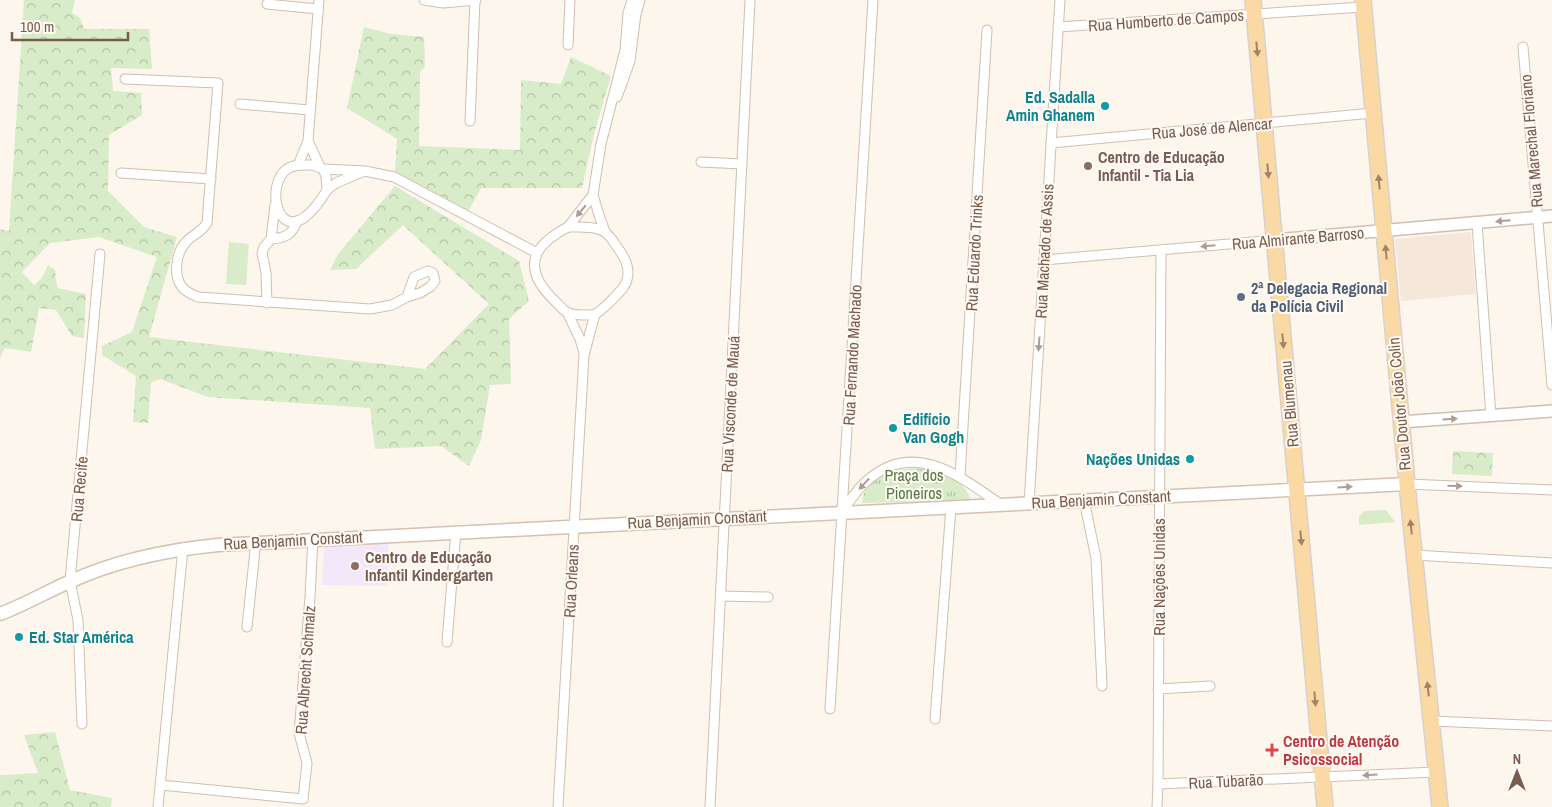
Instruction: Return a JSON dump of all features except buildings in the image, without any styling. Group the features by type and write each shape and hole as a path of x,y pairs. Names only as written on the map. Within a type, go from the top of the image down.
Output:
{"main road":[{"name":"Rua Doutor João Colin","path":"1363,3 1406,484 1440,807"},
{"name":"Rua Blumenau","path":"1253,7 1325,807"},
{"name":"Rua Benjamin Constant","path":"0,614 70,581 129,559 183,548 313,538 1406,484"}],"street":[{"path":"424,0 443,3 475,0 470,121"},
{"path":"568,45 570,0"},
{"path":"593,195 568,227 542,246 537,253 535,269 538,279 549,296 567,312 574,314 595,314 621,291 628,276 628,265 624,256 605,232 593,195 598,162 625,50 628,13 632,0"},
{"path":"610,113 624,83 637,7 640,0"},
{"name":"Rua Visconde de Mauá","path":"712,806 750,0"},
{"name":"Rua Fernando Machado","path":"830,709 873,0"},
{"name":"Rua Machado de Assis","path":"1029,502 1060,0"},
{"name":"Rua Humberto de Campos","path":"1058,27 1253,7 1363,3"},
{"path":"267,4 319,4 308,141 298,165"},
{"name":"Rua Eduardo Trinks","path":"960,476 987,30"},
{"name":"Rua Marechal Floriano","path":"1523,47 1552,386"},
{"path":"125,79 218,83 207,223 205,227 182,247 177,266 178,278 182,287 190,294 198,297 267,303 370,309 392,305 420,293 430,287 435,281 433,273 428,271 414,277 407,297"},
{"path":"240,104 310,110"},
{"name":"Rua José de Alencar","path":"1051,143 1373,113"},
{"path":"308,141 326,176 327,190"},
{"path":"700,162 742,164"},
{"path":"267,303 266,274 262,253 264,247 271,239 278,180 285,170 298,165 365,171 394,178 537,253"},
{"path":"275,205 280,215 287,220 297,221 305,217 316,206 327,190 336,183 365,171"},
{"path":"121,174 211,179"},
{"name":"Rua Almirante Barroso","path":"1044,260 1552,216"},
{"path":"271,239 281,238 290,234 297,221"},
{"path":"1477,223 1491,416"},
{"path":"568,227 597,228 605,232"},
{"name":"Rua Nações Unidas","path":"1158,784 1161,250"},
{"name":"Rua Recife","path":"82,724 78,620 70,581 100,254"},
{"path":"414,277 430,287"},
{"name":"Rua Orleans","path":"567,312 580,339 584,355"},
{"name":"Rua Orleans","path":"558,807 584,355 595,314"},
{"path":"1401,422 1552,411"},
{"path":"842,512 868,479 897,464 922,463 937,466 960,476 1000,504"},
{"path":"1406,484 1552,490"},
{"path":"1084,500 1096,558 1102,686"},
{"path":"935,719 951,506"},
{"path":"447,642 456,531"},
{"name":"Rua Albrecht Schmalz","path":"160,784 303,799 307,763 299,733 313,538"},
{"path":"247,627 256,542"},
{"path":"158,807 183,548"},
{"path":"1414,555 1552,563"},
{"path":"721,596 768,597"},
{"path":"1158,689 1210,686"},
{"path":"1431,721 1552,726"},
{"name":"Rua Tubarão","path":"1158,784 1436,772"},
{"path":"1157,807 1158,784"}],"shaded area":[{"path":"1471,232 1476,294 1401,301 1395,239"},
{"name":"Centro de Educação Infantil Kindergarten","path":"389,543 387,586 322,585 324,546"}],"green space":[{"path":"24,0 75,0 72,13 80,18 84,29 149,29 152,69 111,68 113,91 141,93 142,115 109,135 108,191 144,227 177,237 149,337 425,369 489,304 403,225 356,269 330,270 338,254 395,186 519,261 529,301 509,319 511,384 490,385 481,440 469,466 441,446 375,449 370,408 208,397 160,379 151,383 148,423 133,422 136,376 102,355 102,346 132,332 157,257 99,237 50,243 22,272 34,285 42,278 48,265 55,270 57,288 86,294 84,338 72,336 56,310 39,308 31,352 5,348 0,358 0,229 9,231"},
{"path":"364,27 391,34 424,37 425,67 420,72 419,146 520,150 521,80 561,84 571,57 611,76 594,134 582,188 481,188 467,214 395,172 397,139 347,108"},
{"path":"229,242 249,244 246,285 226,284"},
{"path":"1453,451 1493,453 1492,476 1452,474"},
{"name":"Praça dos Pioneiros","path":"915,468 940,473 956,480 967,492 971,500 862,503 868,487 881,476 898,470"},
{"path":"1386,510 1395,522 1359,525 1359,517 1364,511"},
{"path":"55,732 70,790 112,798 111,807 0,807 0,775 38,773 24,735"}],"place":[{"name":"Ed. Sadalla Amin Ghanem","path":"1105,106"},
{"name":"Centro de Educação Infantil - Tia Lia","path":"1088,166"},
{"name":"2ª Delegacia Regional da Polícia Civil","path":"1241,297"},
{"name":"Edifício Van Gogh","path":"893,428"},
{"name":"Nações Unidas","path":"1190,459"},
{"name":"Centro de Educação Infantil Kindergarten","path":"355,566"},
{"name":"Ed. Star América","path":"19,637"},
{"name":"Centro de Atenção Psicossocial","path":"1272,750"}]}
